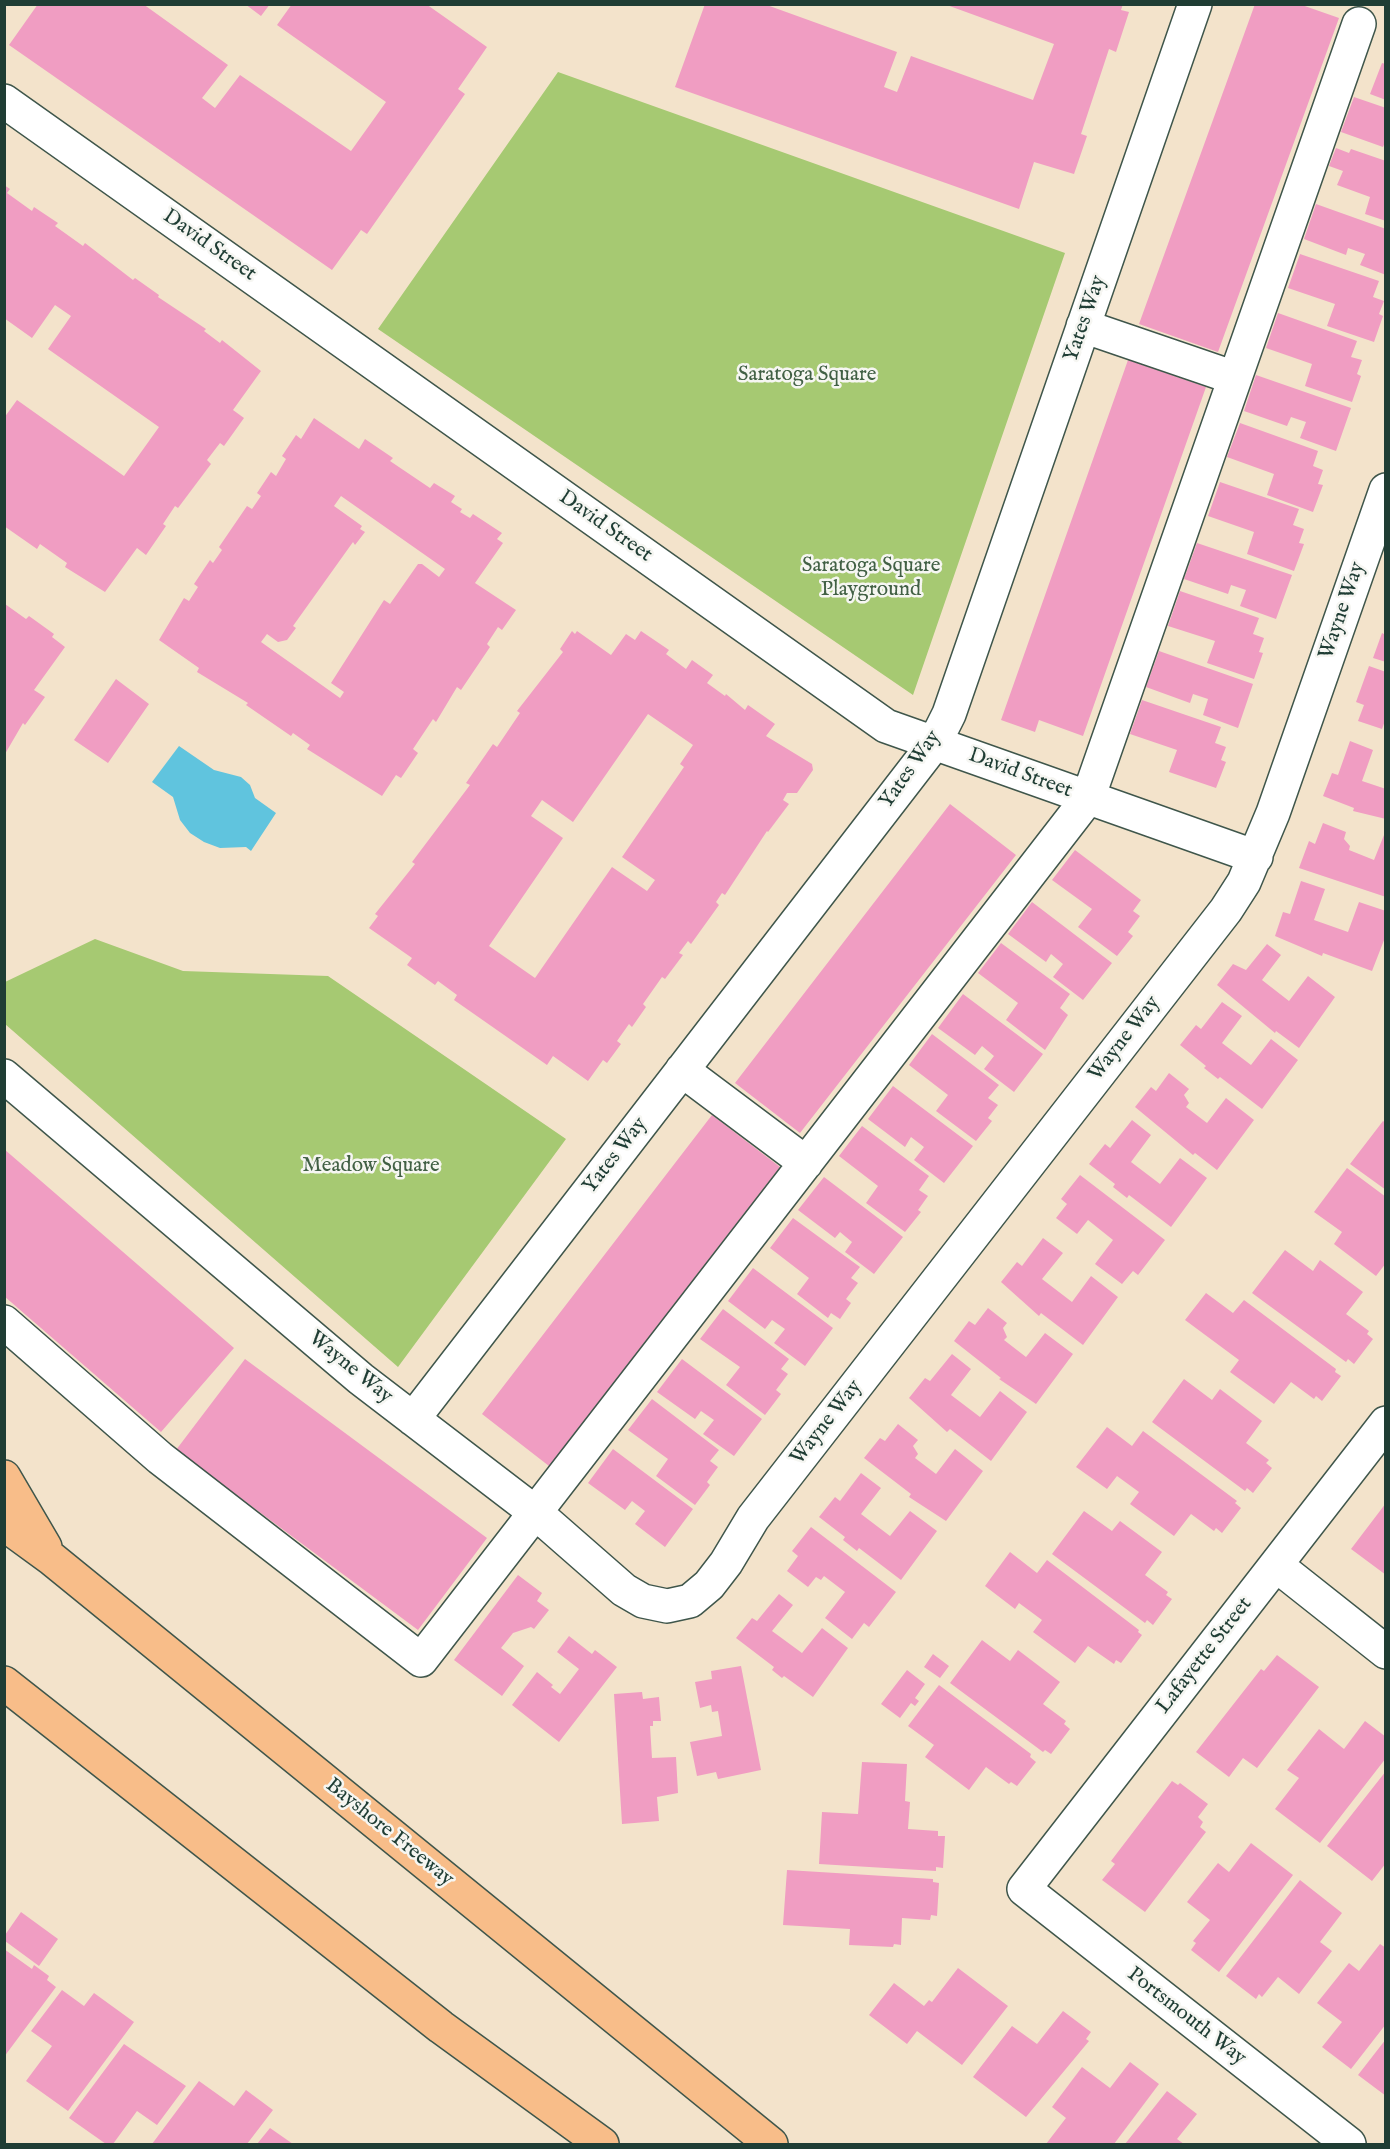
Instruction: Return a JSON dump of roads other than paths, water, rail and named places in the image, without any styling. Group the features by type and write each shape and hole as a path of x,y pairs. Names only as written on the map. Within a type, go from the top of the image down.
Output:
{"highway":[{"path":"4,1477 52,1559"},
{"name":"Bayshore Freeway","path":"4,1524 52,1559 771,2145"},
{"path":"4,1683 441,2027 602,2145"}],"street":[{"name":"Yates Way","path":"413,1419 934,744 949,714 1195,4"},
{"path":"4,1322 160,1458 422,1660 1088,798 1359,24"},
{"name":"David Street","path":"4,100 886,726 1256,857"},
{"path":"1083,326 1235,378"},
{"name":"Wayne Way","path":"4,1077 324,1348 536,1513 624,1590 643,1601 667,1606 690,1601 709,1585 726,1563 753,1518 1226,910 1256,857 1386,490"},
{"path":"682,1070 806,1163"},
{"name":"Lafayette Street","path":"1024,1889 1386,1423"},
{"path":"1276,1565 1386,1652"},
{"name":"Portsmouth Way","path":"1024,1889 1349,2145"}],"water":[{"path":"179,746 214,770 241,777 250,785 255,798 276,813 251,851 246,847 220,848 190,833 180,820 173,797 152,782"}],"park label":[{"name":"Saratoga Square","path":"807,376"},
{"name":"Saratoga Square Playground","path":"871,579"},
{"name":"Meadow Square","path":"371,1167"}]}
